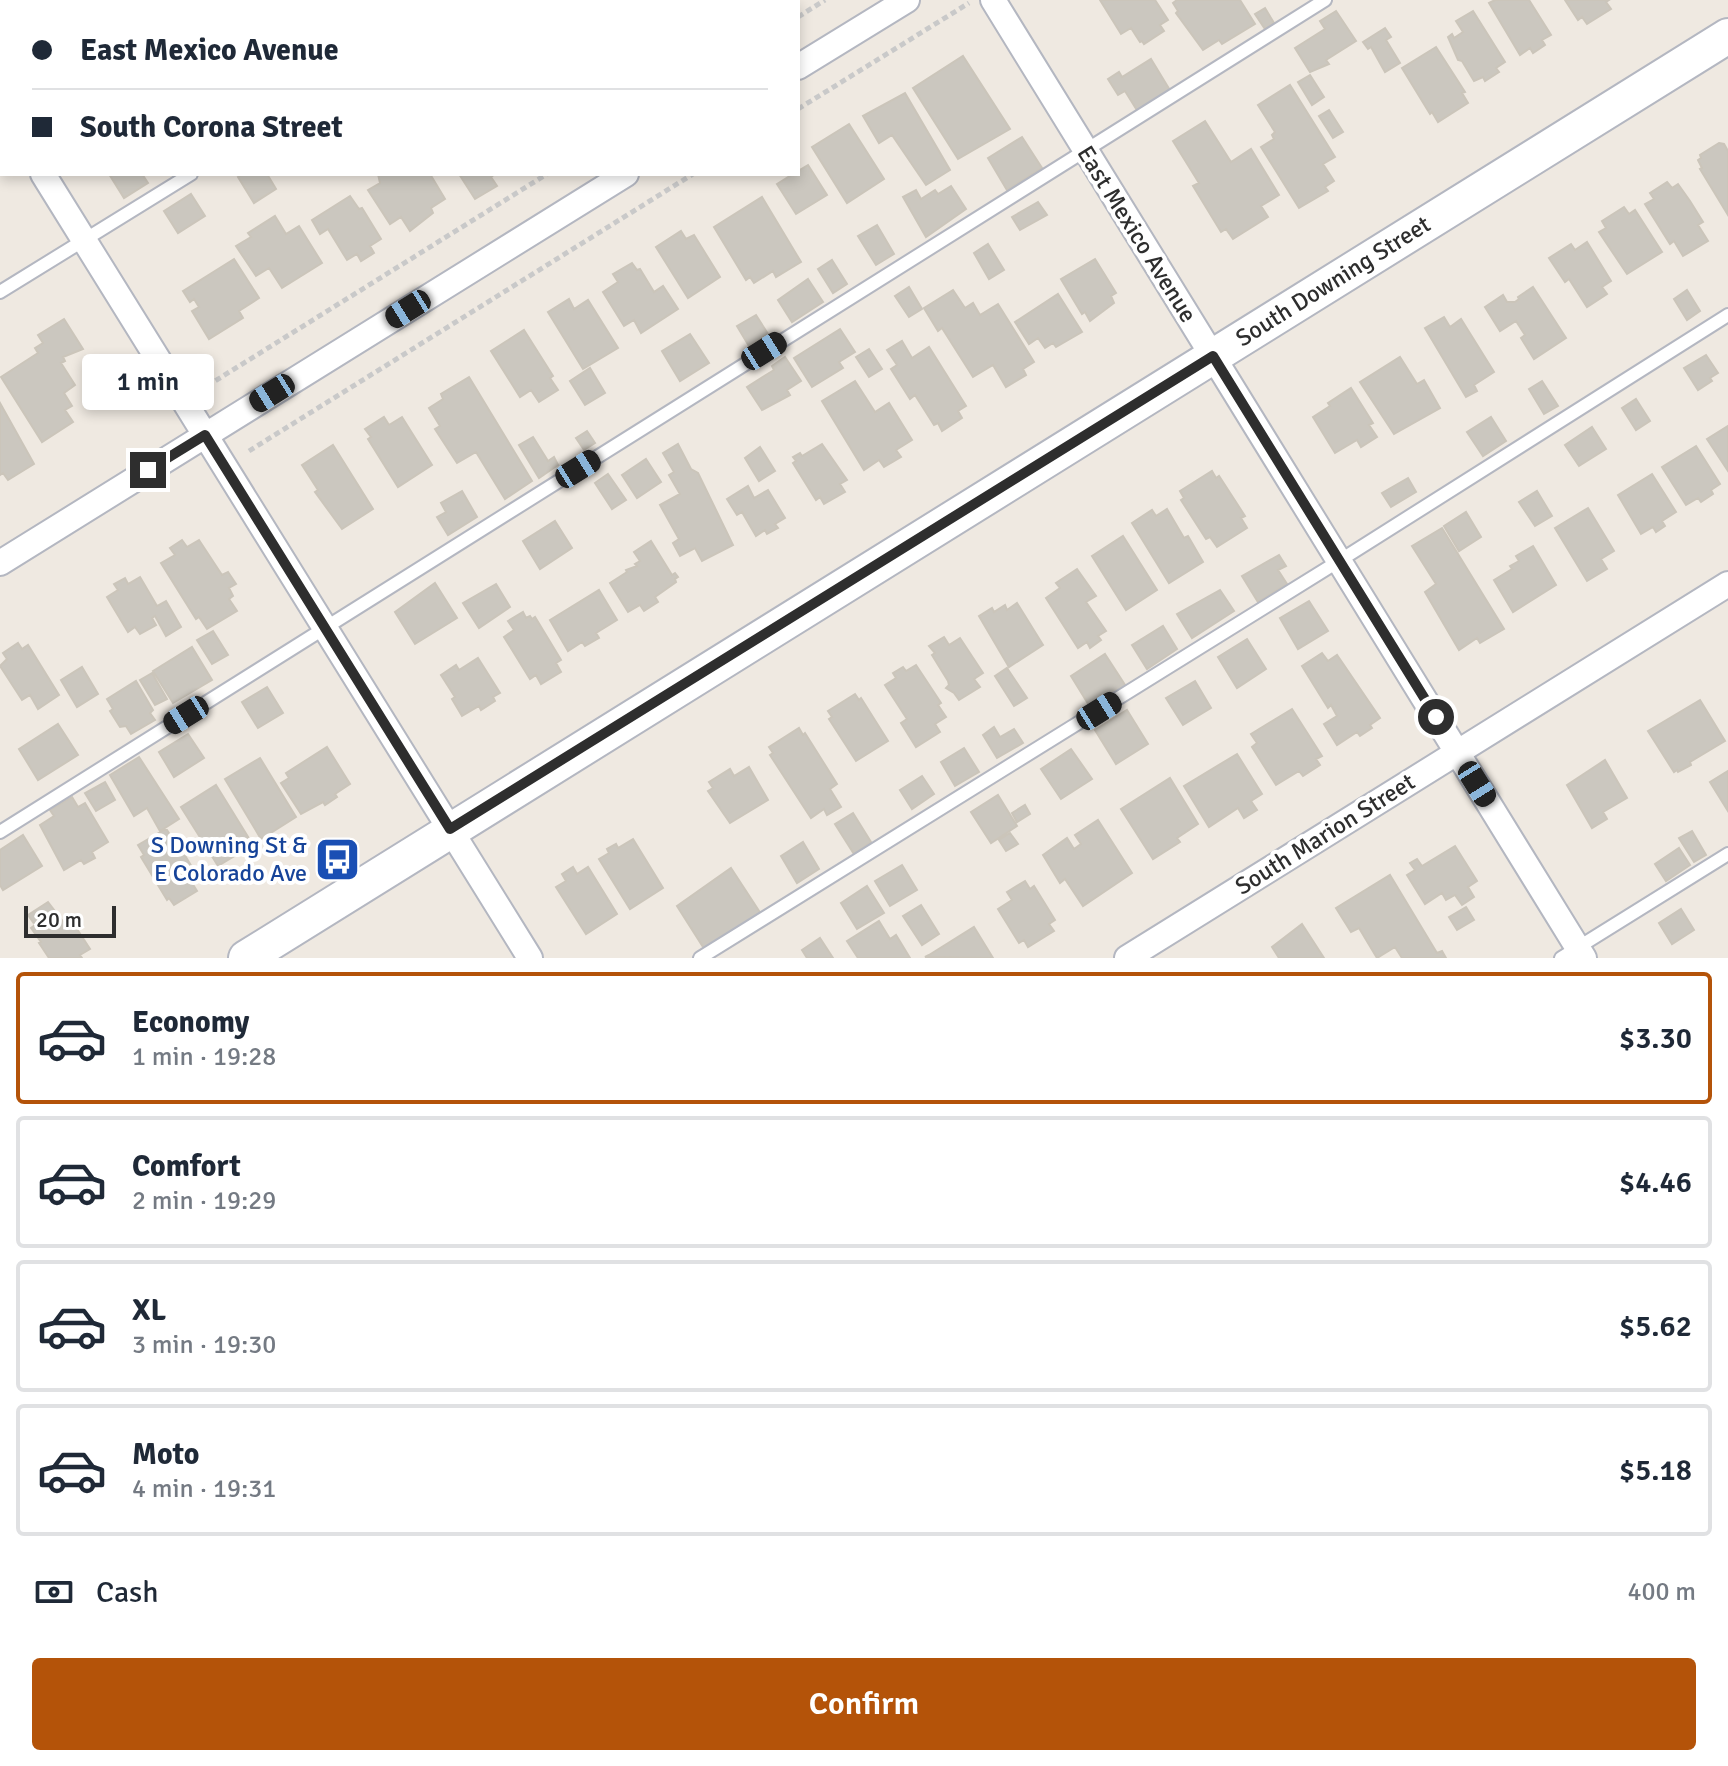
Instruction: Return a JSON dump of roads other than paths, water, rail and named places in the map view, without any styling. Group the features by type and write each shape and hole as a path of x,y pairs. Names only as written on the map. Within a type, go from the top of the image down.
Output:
{"main road":[{"name":"South Downing Street","path":"246,958 1728,36"}],"street":[{"path":"800,66 907,0"},
{"name":"East Mexico Avenue","path":"981,1 1085,150 1458,752 1574,954"},
{"path":"44,176 530,958"},
{"path":"0,563 623,176"},
{"name":"South Marion Street","path":"1127,958 1728,584"}],"lane":[{"path":"0,832 1325,0"},
{"path":"0,292 188,176"},
{"path":"700,958 1728,315"},
{"path":"1574,954 1728,854"}],"place":[{"name":"S Downing St & E Colorado Ave","path":"338,859"}]}
